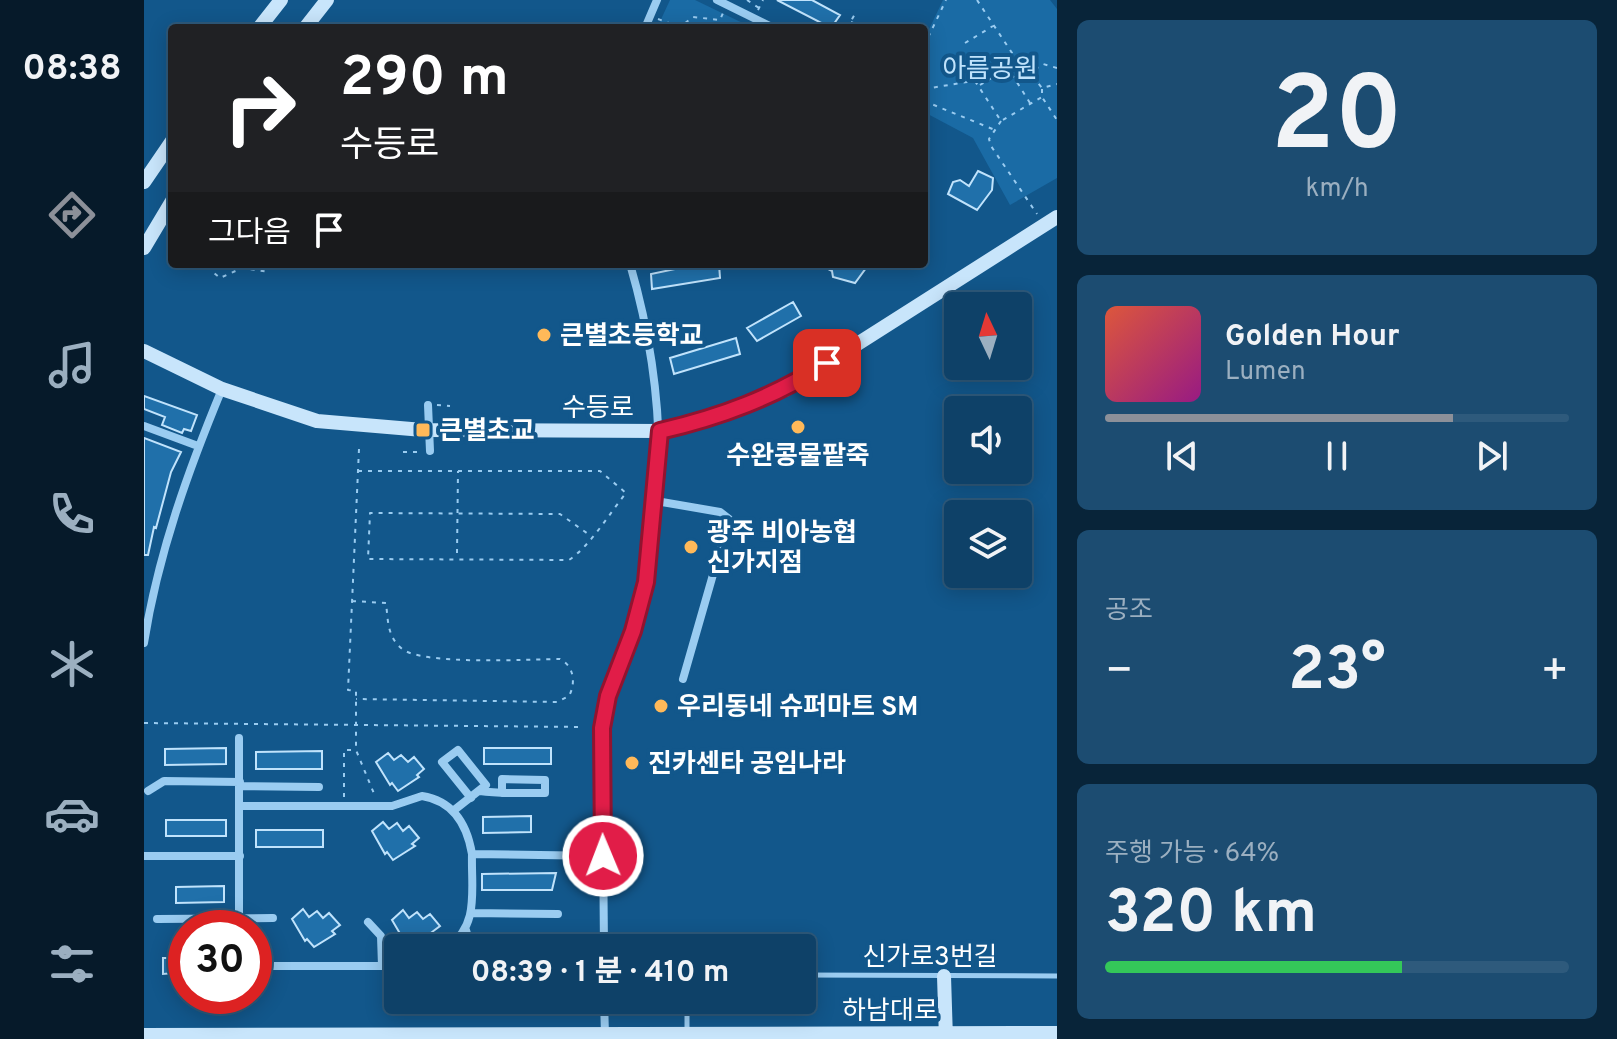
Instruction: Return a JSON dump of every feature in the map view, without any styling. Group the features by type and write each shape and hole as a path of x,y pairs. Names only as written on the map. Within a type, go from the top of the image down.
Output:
{"main road":[{"path":"262,24 281,0"},
{"path":"308,24 327,0"},
{"path":"144,182 168,147"},
{"path":"144,248 168,208"},
{"name":"수등로","path":"144,351 222,389 297,416 343,424 423,430 660,431 729,412 785,390 1057,217"},
{"path":"944,976 946,1037"},
{"name":"하남대로","path":"144,1035 946,1037 1057,1033"}],"street":[{"path":"647,24 657,0"},
{"path":"717,0 766,24"},
{"path":"604,934 602,728 608,696 642,599 656,501 660,431 650,348 631,268"},
{"path":"144,643 146,620 160,561 198,446 222,389"},
{"path":"428,405 430,451"},
{"path":"144,426 198,446"},
{"path":"656,501 720,512 729,519 683,679"},
{"path":"239,738 239,910"},
{"path":"453,811 471,798 480,791 486,785 458,750 442,762 471,798"},
{"path":"480,791 502,793 545,793 545,780 502,779 502,793"},
{"path":"148,791 160,781 319,787"},
{"path":"240,806 392,806 422,796 441,802 453,811 464,826 472,854 471,913 462,934"},
{"path":"472,854 603,856"},
{"path":"144,856 240,856"},
{"path":"471,913 558,914"},
{"path":"157,919 168,920"},
{"path":"272,966 382,966 381,936 368,922"},
{"path":"466,930 467,934"},
{"path":"604,1014 605,1036"}],"lane":[{"name":"신가로3번길","path":"816,975 1057,976"},
{"path":"687,1014 687,1034"}],"path":[{"path":"747,0 759,8"},
{"path":"754,18 763,0"},
{"path":"928,38 946,0"},
{"path":"977,0 1016,60 1038,68"},
{"path":"684,24 693,17 720,20 727,5"},
{"path":"855,14 851,22 855,24"},
{"path":"657,19 671,24"},
{"path":"965,43 994,25"},
{"path":"928,88 974,79 1016,60"},
{"path":"1057,68 1047,63 1038,68 1034,78 1057,120"},
{"path":"978,85 1008,68 1031,104"},
{"path":"974,79 1001,121"},
{"path":"1042,88 1057,84"},
{"path":"1038,215 989,139 1001,121 1042,97"},
{"path":"928,103 996,131"},
{"path":"213,268 220,278 242,268 269,272"},
{"path":"428,405 450,406"},
{"path":"359,449 348,690 356,691 356,750 379,806"},
{"path":"403,452 430,451"},
{"path":"358,471 600,471 626,493 591,536 569,560 368,559 370,513 565,515 591,536"},
{"path":"457,553 458,471"},
{"path":"352,601 386,603 391,634 407,653 441,659 560,659 569,665 573,681 569,696 557,702 356,699"},
{"path":"144,723 583,727"},
{"path":"344,806 344,750 356,750"}],"green space":[{"path":"670,0 695,0 745,24 659,24"},
{"name":"아름공원","path":"943,0 1050,0 1057,9 1057,178 1010,205 973,138 928,114 928,32"}],"building":[{"path":"777,0 812,0 840,15 834,24 823,24"},
{"path":"978,171 993,178 992,190 977,210 948,194 953,182 960,180 969,186"},
{"path":"680,268 719,268 720,278 652,289 651,274"},
{"path":"826,268 866,268 855,283 833,277 832,271"},
{"path":"793,302 801,316 757,341 747,328"},
{"path":"736,338 740,354 674,374 670,358"},
{"path":"144,396 197,415 191,431 184,429 182,433 162,425 165,417 144,409"},
{"path":"144,438 181,452 171,472 148,555 144,555"},
{"path":"226,748 226,764 165,765 165,749"},
{"path":"484,748 551,748 551,764 484,764"},
{"path":"322,751 322,769 256,769 256,752"},
{"path":"388,753 394,760 401,755 408,762 414,757 424,769 417,775 419,777 398,791 392,783 390,785 376,762"},
{"path":"531,816 531,832 483,833 483,817"},
{"path":"166,820 226,820 226,836 166,836"},
{"path":"383,822 389,829 397,823 403,831 409,826 419,838 412,844 415,846 393,860 387,852 385,854 372,831"},
{"path":"256,830 323,830 323,847 256,847"},
{"path":"556,873 552,890 482,890 482,874"},
{"path":"224,886 224,902 176,903 176,887"},
{"path":"303,909 309,917 317,911 323,918 329,913 340,925 332,931 335,934 314,947 307,939 305,941 292,919"},
{"path":"403,910 409,918 417,912 423,919 430,914 440,926 432,932 434,934 400,934 392,920"},
{"path":"163,958 168,958 168,974 163,974"}],"place":[{"name":"큰별초등학교","path":"544,335"},
{"name":"수완콩물팥죽","path":"798,427"},
{"name":"큰별초교","path":"423,430"},
{"name":"광주 비아농협 신가지점","path":"691,547"},
{"name":"우리동네 슈퍼마트 SM","path":"661,706"},
{"name":"진카센타 공임나라","path":"632,763"}],"route":[{"path":"603,856 602,728 608,696 633,631 646,582 656,501 660,431 700,422 785,390 827,363"}]}
